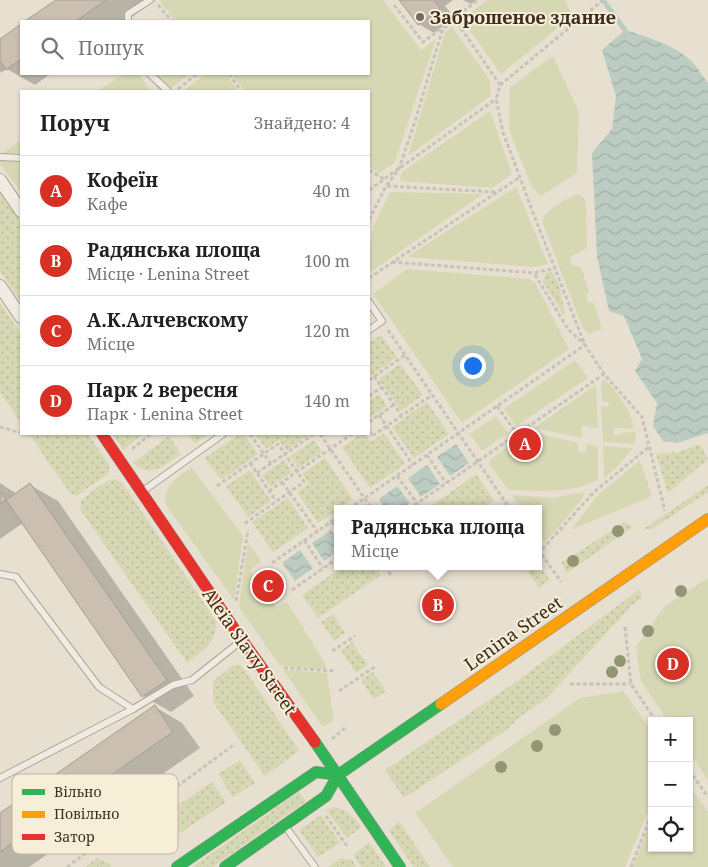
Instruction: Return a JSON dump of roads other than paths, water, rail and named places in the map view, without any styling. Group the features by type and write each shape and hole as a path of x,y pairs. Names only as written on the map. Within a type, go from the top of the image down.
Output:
{"street":[{"path":"0,180 20,210"},
{"path":"0,286 20,316"},
{"name":"Aleia Slavy Street","path":"103,435 400,867"},
{"name":"Lenina Street","path":"225,867 326,796 338,775 708,519"},
{"path":"177,867 316,772 338,775"}],"lane":[{"path":"128,20 128,14 150,0"},
{"path":"151,75 167,90"},
{"path":"0,156 20,158"},
{"path":"370,303 382,321 370,329"},
{"path":"142,491 222,435"},
{"path":"0,574 16,577 99,687 133,709"},
{"path":"0,778 133,709 172,685 192,680 242,640"},
{"path":"284,825 316,867"}],"water":[{"path":"625,30 662,43 680,52 694,64 708,83 708,433 677,443 663,441 653,426 657,403 635,371 642,359 624,316 609,311 597,257 592,153 612,129 616,96 602,50"},
{"path":"456,444 469,463 450,476 437,457"},
{"path":"427,465 440,484 421,497 408,478"},
{"path":"397,486 410,503 407,505 383,505 379,499"},
{"path":"331,530 334,535 334,554 324,561 312,543"},
{"path":"300,550 313,568 295,581 282,563"}],"waterway":[{"path":"603,0 625,30"}],"place":[{"name":"Заброшеное здание","path":"420,17"},
{"name":"Кофеїн","path":"525,444"},
{"name":"А.К.Алчевскому","path":"268,586"},
{"name":"Радянська площа","path":"438,605"},
{"name":"Парк 2 вересня","path":"673,664"}]}
